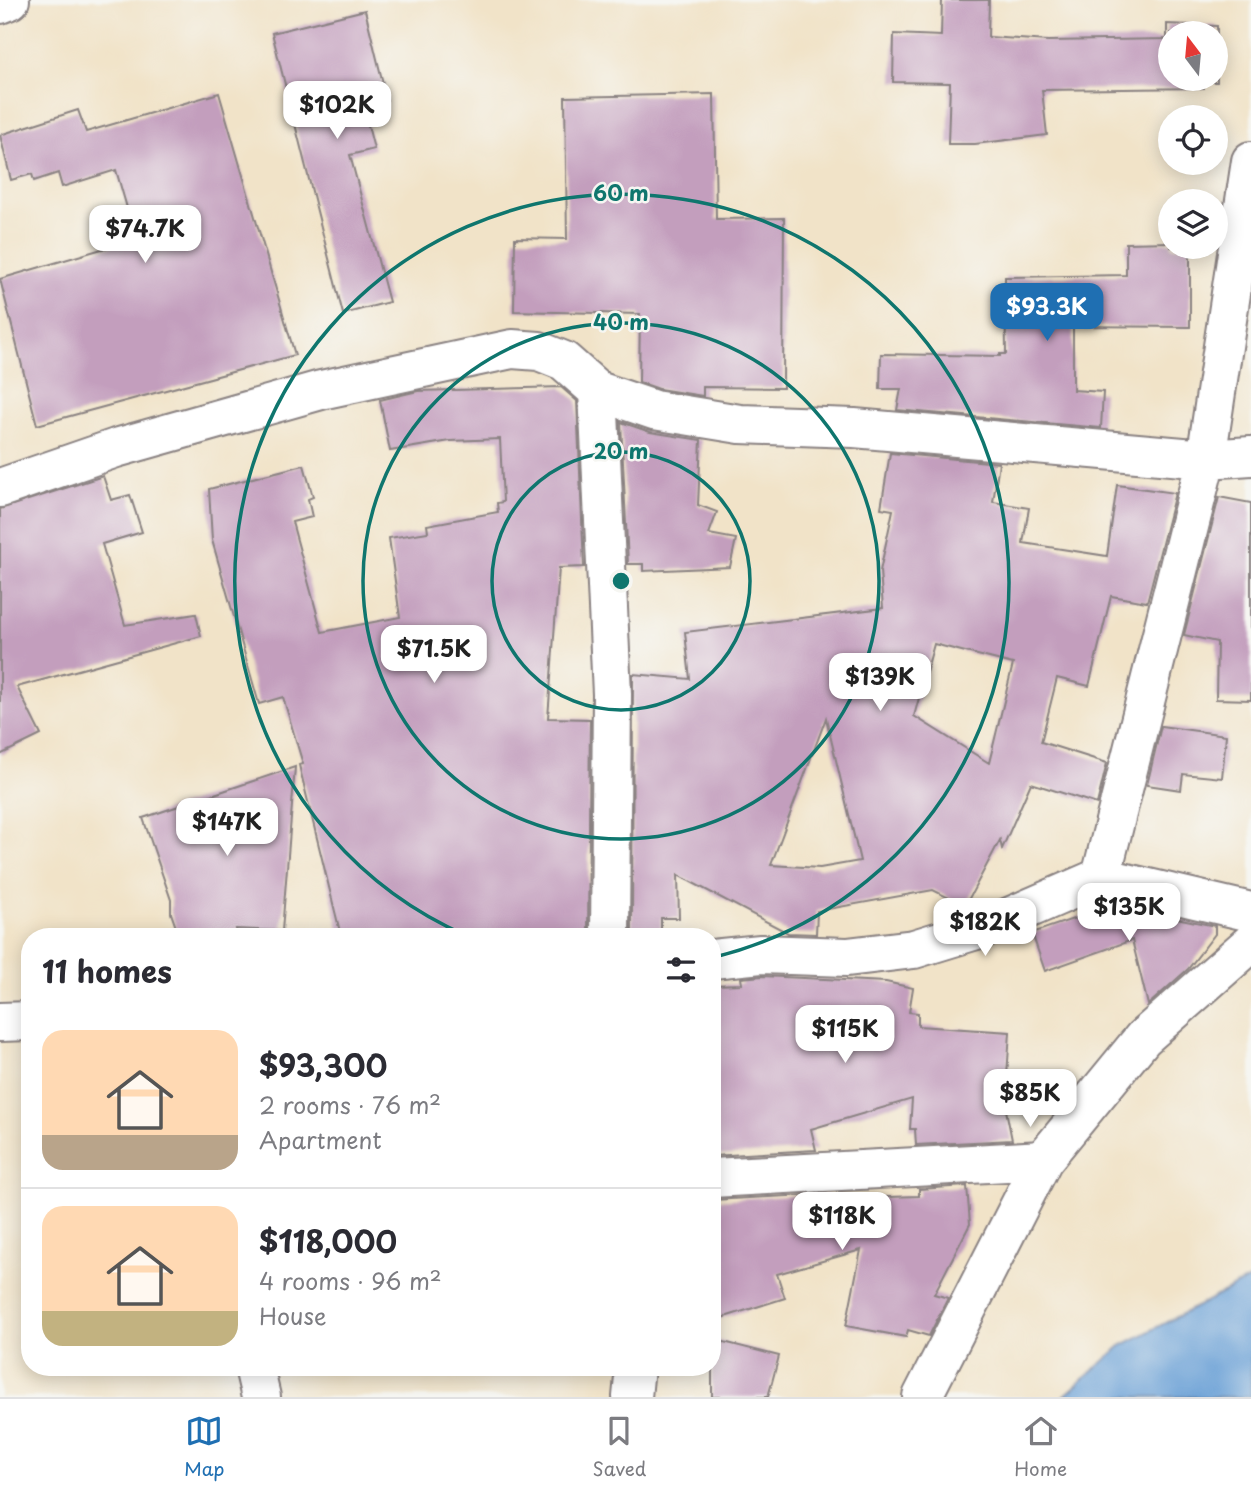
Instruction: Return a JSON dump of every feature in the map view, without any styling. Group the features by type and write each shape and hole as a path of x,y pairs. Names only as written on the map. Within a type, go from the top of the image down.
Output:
{"street":[{"path":"0,4 10,0"},
{"path":"1101,877 1206,459 1251,161"},
{"path":"0,488 117,448 321,390 512,349 539,351 564,361 598,391 654,410 740,424 854,428 1206,459 1251,456"},
{"path":"598,391 612,694 610,928"},
{"path":"721,958 761,954 847,957 914,949 986,927 1101,877 1251,912"},
{"path":"922,1397 1042,1160 1143,1038 1251,943"},
{"path":"0,1023 21,1022"},
{"path":"721,1178 1042,1160"},
{"path":"256,1376 261,1397"},
{"path":"632,1397 634,1376"}],"water":[{"path":"1251,1278 1251,1397 1063,1397 1121,1346"}],"building":[{"path":"942,0 989,0 988,37 1048,41 1158,39 1158,89 1042,90 1047,135 975,144 948,144 950,83 893,82 894,34 941,36"},
{"path":"365,10 387,100 363,106 374,149 350,155 389,302 343,314 272,33"},
{"path":"219,93 295,355 37,425 0,279 136,239 116,170 62,187 58,173 34,181 32,174 11,180 0,135 78,110 86,132"},
{"path":"714,94 716,219 784,218 783,388 703,387 703,396 659,389 639,382 640,314 514,311 515,238 567,239 565,97"},
{"path":"1158,242 1158,259 1190,259 1190,327 1073,326 1073,390 1103,392 1101,428 897,410 901,389 880,389 881,354 1006,354 1005,277 1126,275 1126,243"},
{"path":"561,387 577,401 584,567 559,568 548,718 590,719 588,928 339,928 299,765 303,764 283,697 259,704 212,540 209,489 304,465 313,497 308,499 312,517 292,522 322,632 400,617 389,538 428,532 427,525 498,512 497,503 503,502 500,439 450,441 390,451 380,400 418,391"},
{"path":"621,422 650,432 701,440 698,505 717,512 709,534 736,539 730,567 643,571 643,564 628,564"},
{"path":"890,453 999,463 993,502 1029,508 1023,543 1107,556 1117,485 1175,493 1147,602 1111,596 1089,686 1057,678 1041,742 1107,763 1097,804 1031,783 1002,849 1000,840 965,906 933,890 817,911 816,934 788,933 678,875 679,918 661,918 661,928 632,928 633,674 690,679 685,632 883,608 880,571 893,510 881,508","holes":["934,644 1013,664 989,763 914,716","826,718 860,861 820,868 771,865"]},
{"path":"103,476 111,500 130,495 142,532 102,544 125,625 196,614 201,636 17,687 41,735 0,755 0,509"},
{"path":"1219,497 1251,503 1251,700 1216,699 1217,642 1184,635"},
{"path":"1161,726 1226,735 1222,778 1183,774 1181,790 1147,785"},
{"path":"295,767 282,928 176,928 171,913 171,900 143,818"},
{"path":"1114,905 1215,926 1215,934 1188,969 1148,1005 1132,940 1045,971 1032,933"},
{"path":"762,976 886,982 913,988 909,1012 918,1013 918,1026 1010,1032 1005,1105 1012,1140 916,1145 915,1129 910,1129 912,1099 811,1129 816,1150 721,1155 721,985 742,984 741,978"},
{"path":"967,1186 970,1224 934,1294 948,1298 929,1336 908,1330 906,1337 846,1326 861,1250 777,1274 785,1298 721,1318 721,1200 827,1194 829,1199 919,1196 919,1189"},
{"path":"721,1341 779,1356 768,1397 712,1397 712,1376 721,1376"}]}
